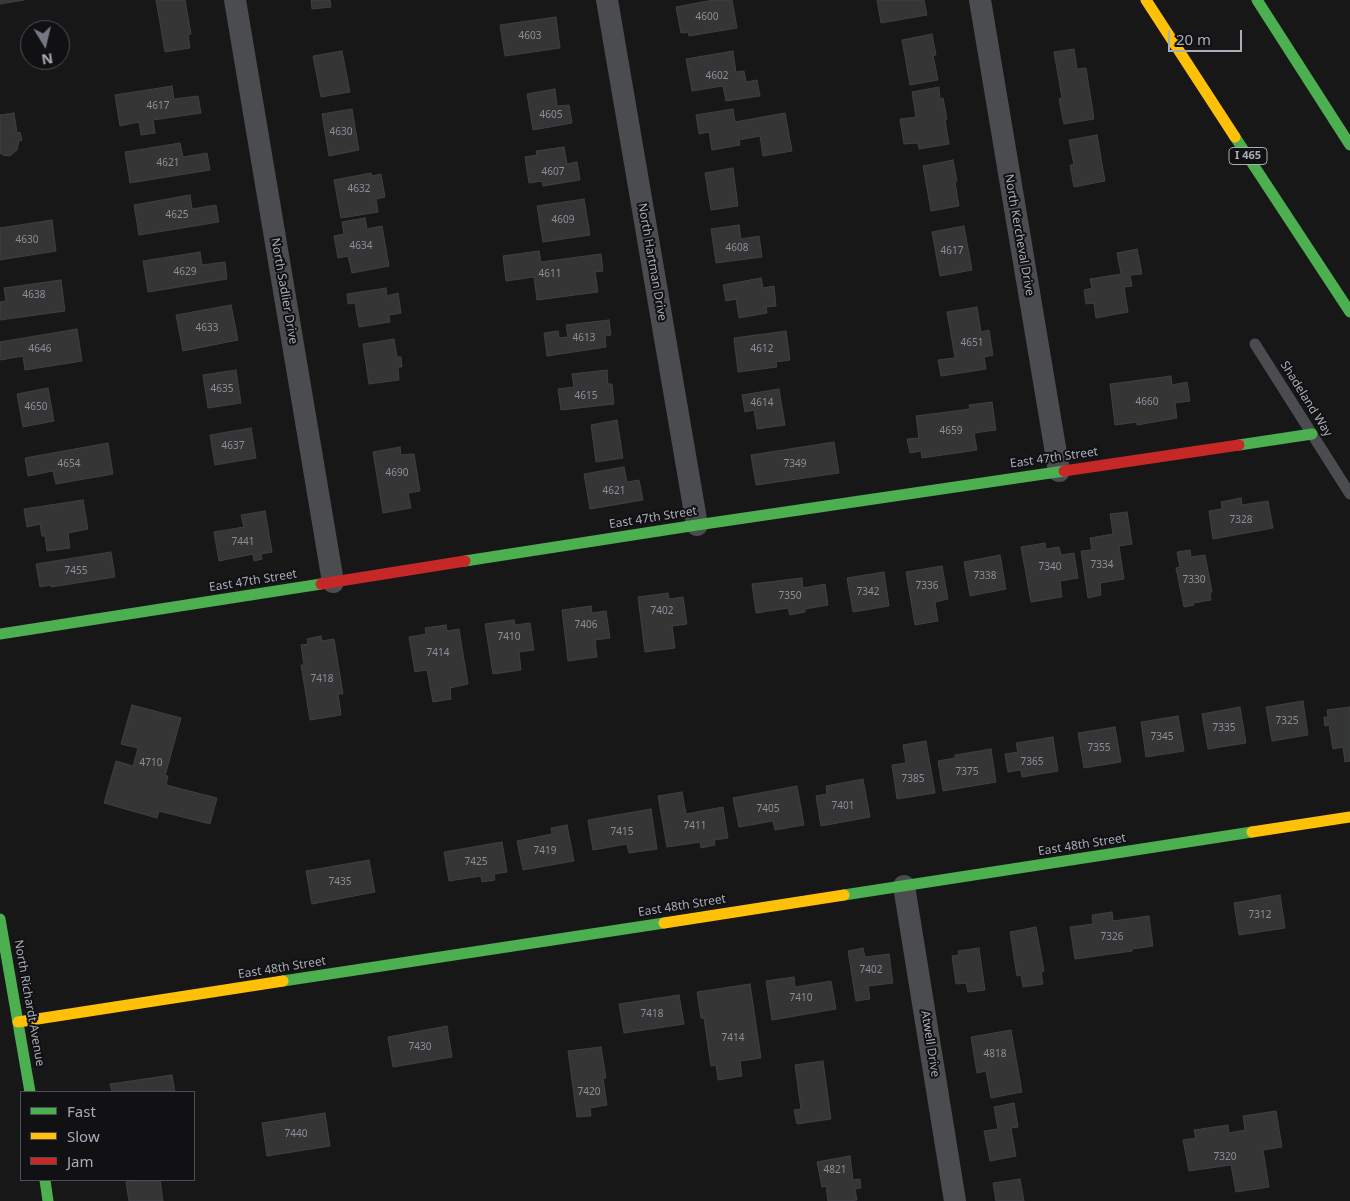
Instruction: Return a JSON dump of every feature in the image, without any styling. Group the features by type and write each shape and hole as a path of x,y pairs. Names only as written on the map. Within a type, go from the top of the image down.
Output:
{"main road":[{"name":"I 465","path":"1146,0 1350,312"},
{"path":"1257,0 1350,145"},
{"name":"East 47th Street","path":"0,634 697,525 1312,434"},
{"name":"East 48th Street","path":"18,1022 1350,817"},
{"name":"North Richardt Avenue","path":"0,919 30,1091"},
{"path":"45,1181 48,1201"}],"street":[{"name":"North Sadlier Drive","path":"235,0 333,582"},
{"name":"North Hartman Drive","path":"607,0 697,525"},
{"name":"North Kercheval Drive","path":"980,0 1059,471"},
{"name":"Atwell Drive","path":"904,886 955,1201"}],"lane":[{"name":"Shadeland Way","path":"1255,344 1350,494"}],"building":[{"path":"0,0 24,0 0,4"},
{"path":"156,0 185,0 191,34 188,35 190,48 165,52"},
{"path":"311,0 330,0 331,7 312,9"},
{"path":"713,0 732,0 737,28 689,36 688,32 681,33 676,7"},
{"path":"877,0 924,0 927,15 881,23"},
{"path":"556,17 560,48 505,56 500,25"},
{"path":"932,34 936,55 933,55 938,80 910,85 902,40"},
{"path":"1074,49 1077,69 1086,68 1094,119 1064,124 1059,99 1062,98 1054,52"},
{"path":"342,51 350,92 321,97 313,56"},
{"path":"733,51 736,72 744,71 746,82 757,80 760,96 726,101 723,86 692,91 686,59"},
{"path":"172,86 174,99 198,96 201,113 153,120 155,133 141,135 139,122 120,126 115,95"},
{"path":"939,87 940,99 943,98 947,119 945,120 949,144 919,149 918,143 904,144 900,119 916,117 912,92"},
{"path":"555,89 557,106 569,105 572,123 533,130 527,94"},
{"path":"352,109 359,150 329,156 322,114"},
{"path":"733,109 735,122 785,113 792,151 763,156 760,136 739,140 740,145 712,150 709,132 699,134 696,115"},
{"path":"14,113 17,133 20,132 22,140 19,141 17,150 10,156 3,155 0,153 0,115"},
{"path":"1097,135 1105,181 1074,187 1070,165 1074,165 1069,140"},
{"path":"180,143 183,157 207,153 210,170 130,183 125,152"},
{"path":"564,147 567,164 577,162 580,180 543,186 542,181 529,183 525,157 537,155 536,151"},
{"path":"953,160 959,206 931,211 923,166"},
{"path":"733,168 738,206 711,210 705,173"},
{"path":"371,173 372,176 381,174 385,197 376,199 378,212 341,218 334,180"},
{"path":"190,195 192,209 216,205 219,222 139,235 134,205"},
{"path":"584,199 590,235 543,242 537,206"},
{"path":"365,218 367,229 382,226 389,266 352,273 348,256 338,258 334,236 344,234 342,222"},
{"path":"52,220 56,251 0,260 0,228"},
{"path":"739,225 741,239 759,236 762,257 716,263 711,229"},
{"path":"964,226 972,270 940,276 932,232"},
{"path":"1137,249 1142,274 1130,275 1132,286 1124,287 1128,312 1096,318 1094,303 1086,304 1084,290 1092,288 1090,279 1121,274 1117,253"},
{"path":"539,251 541,262 601,254 603,271 595,272 598,292 537,300 534,277 506,281 503,256"},
{"path":"200,252 202,265 225,262 227,279 148,292 143,261"},
{"path":"761,278 763,288 774,286 776,306 766,307 767,313 739,318 736,299 726,301 723,285"},
{"path":"61,280 65,311 0,320 0,302 6,301 4,288"},
{"path":"386,288 387,296 398,293 401,313 389,315 390,322 359,327 355,303 348,304 347,294"},
{"path":"231,305 238,340 183,351 176,315"},
{"path":"977,307 981,332 989,330 993,355 984,357 986,369 941,376 938,360 955,358 947,312"},
{"path":"609,320 611,335 605,336 606,347 547,356 544,333 558,331 559,338 568,337 566,325"},
{"path":"77,329 82,361 25,370 23,356 0,360 0,342"},
{"path":"786,331 790,360 776,362 777,367 738,372 734,338"},
{"path":"394,339 397,357 401,357 402,367 398,367 399,380 369,384 363,344"},
{"path":"236,370 241,403 208,408 203,375"},
{"path":"607,370 608,384 612,384 614,404 561,410 558,389 574,387 572,374"},
{"path":"1171,376 1172,385 1187,382 1190,401 1175,403 1177,418 1137,425 1137,422 1115,425 1110,384"},
{"path":"48,388 54,421 23,427 17,394"},
{"path":"779,389 785,425 757,429 754,410 745,412 742,395"},
{"path":"992,402 996,430 974,433 977,450 922,458 921,451 910,453 907,439 919,438 916,416 970,409 969,405"},
{"path":"617,420 623,458 596,462 591,425"},
{"path":"251,428 256,458 215,465 210,435"},
{"path":"834,442 839,473 756,485 751,455"},
{"path":"108,443 113,474 56,484 53,471 28,476 25,458"},
{"path":"400,447 401,455 414,454 420,491 408,493 411,508 383,513 373,452"},
{"path":"624,467 627,482 639,480 643,500 590,509 584,474"},
{"path":"1241,498 1242,505 1268,501 1273,528 1213,539 1209,511 1222,509 1221,502"},
{"path":"83,500 88,529 68,533 70,548 47,551 45,536 42,536 40,524 27,527 24,509"},
{"path":"265,511 272,552 261,554 262,559 254,561 253,554 219,561 214,532 244,527 241,515"},
{"path":"1127,512 1132,544 1119,546 1124,579 1100,583 1101,595 1088,598 1081,551 1092,550 1090,538 1113,534 1110,514"},
{"path":"1045,543 1046,549 1059,547 1061,555 1074,553 1078,578 1060,581 1062,597 1031,602 1021,547"},
{"path":"1190,550 1191,557 1205,555 1212,592 1210,592 1211,600 1193,603 1194,605 1184,607 1176,568 1180,567 1177,552"},
{"path":"111,552 115,577 40,587 36,564"},
{"path":"1000,555 1006,589 970,596 964,562"},
{"path":"942,566 948,599 935,602 938,621 915,625 906,572"},
{"path":"884,572 889,606 853,612 847,578"},
{"path":"802,578 803,588 825,584 828,605 805,609 805,612 790,615 788,608 756,613 752,584"},
{"path":"668,593 669,599 683,597 687,624 672,626 675,648 645,652 638,597"},
{"path":"591,606 592,613 606,611 610,638 595,640 597,657 568,661 562,610"},
{"path":"514,620 515,625 530,623 534,650 519,652 521,670 493,674 485,624"},
{"path":"446,625 447,631 459,629 468,684 450,688 451,699 433,702 427,670 415,672 409,637 426,634 425,628"},
{"path":"321,636 322,641 334,639 343,694 338,694 341,715 310,720 301,665 304,665 301,645 308,644 307,639"},
{"path":"1303,701 1308,735 1272,741 1266,707"},
{"path":"132,705 181,718 165,776 168,776 166,785 217,798 210,824 159,811 157,818 104,803 116,761 133,766 138,748 121,744"},
{"path":"1240,707 1246,743 1208,749 1202,714"},
{"path":"1350,707 1350,761 1345,762 1343,747 1333,749 1329,725 1325,726 1324,717 1328,717 1327,710"},
{"path":"1178,716 1184,751 1146,757 1141,722"},
{"path":"1115,727 1121,762 1084,768 1078,733"},
{"path":"1053,737 1058,771 1022,777 1021,770 1008,772 1005,754 1018,752 1016,743"},
{"path":"926,741 935,793 897,799 892,765 906,763 903,745"},
{"path":"991,749 996,782 943,791 938,761 955,758 955,755"},
{"path":"863,779 870,817 821,826 816,796 827,794 826,786"},
{"path":"797,786 804,825 775,830 773,821 739,827 733,798"},
{"path":"682,792 686,814 723,807 728,838 714,840 715,845 701,848 700,842 667,847 658,796"},
{"path":"651,809 657,849 629,853 627,844 593,850 588,820"},
{"path":"567,825 574,861 523,870 517,841 552,834 551,828"},
{"path":"502,842 507,872 494,874 495,880 482,882 481,876 449,881 444,852"},
{"path":"369,860 375,892 312,904 306,871"},
{"path":"1280,895 1285,928 1239,935 1234,903"},
{"path":"1112,912 1113,921 1149,916 1153,946 1075,959 1070,927 1093,924 1092,915"},
{"path":"1036,927 1044,971 1041,972 1043,984 1023,987 1021,975 1017,976 1010,932"},
{"path":"863,948 865,957 889,954 893,983 868,986 870,999 856,1001 848,951"},
{"path":"979,948 985,990 968,992 966,983 956,984 952,956 959,955 958,951"},
{"path":"794,977 795,987 831,981 836,1009 772,1020 766,981"},
{"path":"750,984 761,1058 740,1061 742,1076 718,1080 716,1065 711,1066 704,1018 701,1018 697,992"},
{"path":"679,995 684,1024 624,1033 619,1004"},
{"path":"447,1026 452,1057 393,1067 388,1037"},
{"path":"1011,1030 1022,1092 991,1098 986,1071 977,1073 971,1037"},
{"path":"601,1047 606,1078 603,1078 607,1105 590,1108 591,1116 577,1117 568,1051"},
{"path":"823,1061 831,1119 797,1124 794,1110 801,1109 795,1065"},
{"path":"172,1075 175,1091 112,1091 110,1084"},
{"path":"1014,1103 1018,1127 1011,1128 1016,1156 990,1161 984,1131 998,1129 994,1107"},
{"path":"1276,1111 1282,1147 1263,1150 1269,1187 1236,1192 1231,1165 1189,1171 1183,1140 1196,1138 1194,1130 1228,1125 1229,1133 1245,1130 1243,1116"},
{"path":"325,1113 330,1146 267,1156 262,1123"},
{"path":"850,1156 853,1180 860,1179 861,1188 855,1189 857,1200 828,1201 826,1186 822,1187 817,1162"},
{"path":"1020,1179 1024,1201 996,1201 993,1183"},
{"path":"160,1181 163,1201 129,1201 126,1182"}],"traffic: fast":[{"path":"1257,0 1350,145"},
{"path":"1235,137 1350,312"},
{"path":"1239,445 1312,434"},
{"path":"465,561 1064,471"},
{"path":"0,634 321,584"},
{"path":"844,895 1252,832"},
{"path":"0,919 30,1091"},
{"path":"283,981 664,923"},
{"path":"45,1181 48,1201"}],"traffic: slow":[{"path":"1146,0 1235,137"},
{"path":"1252,832 1350,817"},
{"path":"664,923 844,895"},
{"path":"18,1022 283,981"}],"traffic: jam":[{"path":"1064,471 1239,445"},
{"path":"321,584 465,561"}]}
